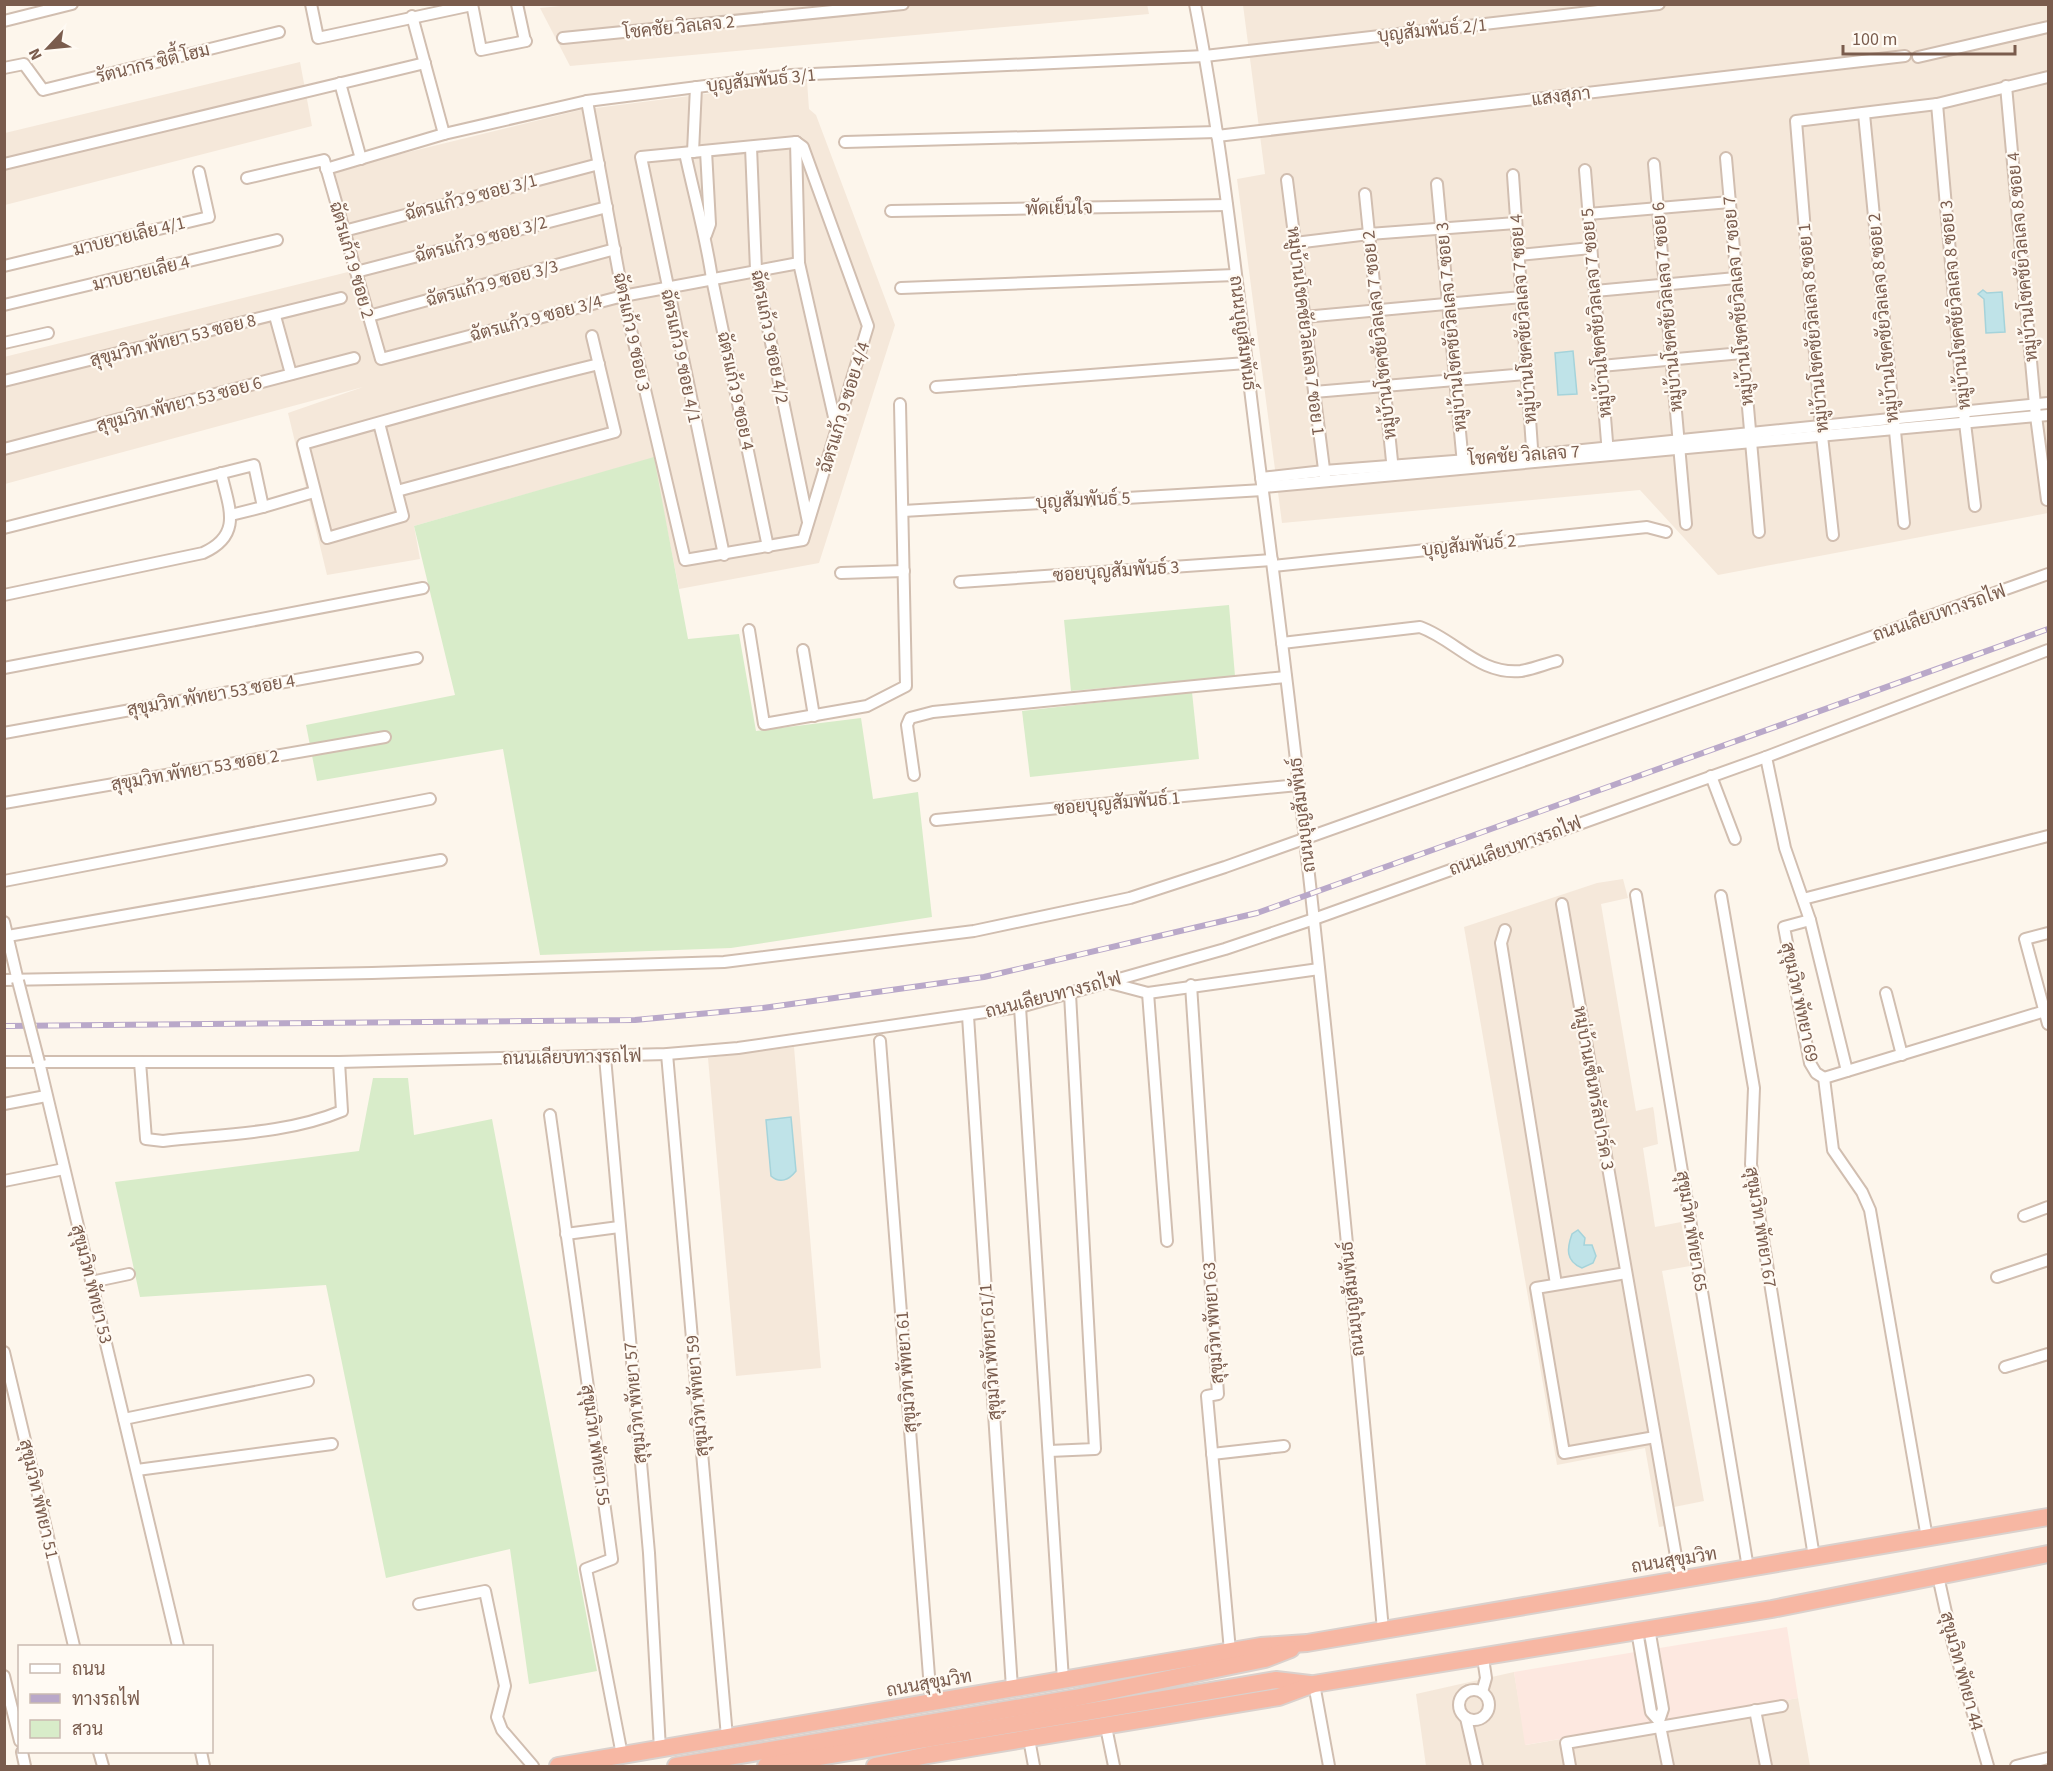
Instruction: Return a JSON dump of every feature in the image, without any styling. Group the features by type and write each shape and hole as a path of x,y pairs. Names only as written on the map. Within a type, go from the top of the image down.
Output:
{"highway":[{"name":"ถนนสุขุมวิท","path":"558,1767 1230,1651 1307,1643 2049,1517"},
{"path":"875,1767 1279,1697 1314,1684 1772,1609 2049,1554"},
{"name":"ถนนสุขุมวิท","path":"676,1767 1075,1698 1265,1659 1307,1643"},
{"path":"766,1767 1276,1680 1314,1684"}],"street":[{"path":"4,21 72,4"},
{"path":"311,4 318,38 412,16 472,5 481,50 525,41 517,4"},
{"name":"โชคชัย วิลเลจ 2","path":"563,38 903,4"},
{"name":"ถนนบุญสัมพันธ์","path":"1195,4 1227,205 1305,840 1383,1630"},
{"name":"บุญสัมพันธ์ 2/1","path":"1205,56 1659,4"},
{"path":"412,16 444,134"},
{"path":"1918,57 2049,27"},
{"name":"รัตนากร ซิตี้ โฮม","path":"4,68 24,64 43,90 279,32"},
{"name":"บุญสัมพันธ์ 3/1","path":"247,178 361,159 444,134 587,101 696,87 791,75 1205,56"},
{"name":"แสงสุภา","path":"845,142 1217,134 1905,56"},
{"path":"4,164 425,63"},
{"path":"1864,114 1937,104 2049,77"},
{"path":"340,83 361,159"},
{"name":"หมู่บ้านโชคชัยวิลเลจ 8 ซอย 4","path":"2006,86 2036,416 2047,500"},
{"name":"ฉัตรแก้ว 9 ซอย 4","path":"696,87 689,153 699,220 706,235 712,279 768,547"},
{"name":"ฉัตรแก้ว 9 ซอย 3","path":"587,101 623,296 684,560 724,555"},
{"name":"หมู่บ้านโชคชัยวิลเลจ 8 ซอย 3","path":"1937,104 1975,506"},
{"name":"หมู่บ้านโชคชัยวิลเลจ 8 ซอย 1","path":"1833,535 1821,432 1796,121 1864,114"},
{"name":"หมู่บ้านโชคชัยวิลเลจ 8 ซอย 2","path":"1864,114 1904,523"},
{"path":"689,153 796,142 800,263 836,429"},
{"name":"ฉัตรแก้ว 9 ซอย 4/4","path":"768,547 803,540 868,326 803,147 796,142"},
{"name":"ฉัตรแก้ว 9 ซอย 4/2","path":"751,147 756,270 809,525"},
{"name":"ฉัตรแก้ว 9 ซอย 4","path":"706,151 710,224 706,235"},
{"name":"ฉัตรแก้ว 9 ซอย 4/1","path":"689,153 641,157 666,287 724,555"},
{"name":"หมู่บ้านโชคชัยวิลเลจ 7 ซอย 7","path":"1726,158 1749,439 1760,532"},
{"name":"ฉัตรแก้ว 9 ซอย 3/1","path":"344,231 599,164"},
{"name":"หมู่บ้านโชคชัยวิลเลจ 7 ซอย 6","path":"1654,164 1686,524"},
{"name":"ฉัตรแก้ว 9 ซอย 2","path":"325,165 381,358"},
{"name":"หมู่บ้านโชคชัยวิลเลจ 7 ซอย 5","path":"1585,170 1608,452"},
{"name":"มาบยายเลีย 4/1","path":"4,266 209,217 200,172"},
{"name":"หมู่บ้านโชคชัยวิลเลจ 7 ซอย 4","path":"1513,175 1533,459"},
{"name":"หมู่บ้านโชคชัยวิลเลจ 7 ซอย 1","path":"1287,180 1324,476"},
{"name":"หมู่บ้านโชคชัยวิลเลจ 7 ซอย 3","path":"1437,184 1463,465"},
{"name":"หมู่บ้านโชคชัยวิลเลจ 7 ซอย 2","path":"1365,194 1393,470"},
{"path":"1588,214 1730,202"},
{"name":"พัดเย็นใจ","path":"891,211 1227,205"},
{"name":"ฉัตรแก้ว 9 ซอย 3/2","path":"356,272 607,207"},
{"path":"1295,243 1369,234 1516,222"},
{"name":"มาบยายเลีย 4","path":"4,305 277,240"},
{"path":"1519,255 1591,248"},
{"name":"ฉัตรแก้ว 9 ซอย 3/3","path":"369,316 615,249"},
{"name":"ฉัตรแก้ว 9 ซอย 3/4","path":"381,358 623,296 800,263"},
{"path":"901,288 1235,275"},
{"path":"1595,291 1736,278"},
{"path":"1304,317 1522,297"},
{"name":"สุขุมวิท พัทยา 53 ซอย 8","path":"4,381 275,316 340,298"},
{"path":"275,316 291,374"},
{"path":"4,343 48,333"},
{"path":"397,490 615,432 592,336"},
{"path":"1601,366 1742,353"},
{"name":"สุขุมวิท พัทยา 53 ซอย 6","path":"4,449 354,358"},
{"path":"936,387 1246,363"},
{"path":"379,423 403,516 327,538 303,444 379,423 599,364"},
{"path":"1314,392 1527,374"},
{"path":"1965,418 2049,403"},
{"path":"749,630 764,723 867,706 906,686 900,404"},
{"path":"1965,418 2049,415"},
{"name":"โชคชัย วิลเลจ 7","path":"1262,485 1324,476 1533,459 1965,418"},
{"path":"4,528 254,465 263,507"},
{"path":"4,595 203,553 214,548 231,527 231,515 221,473"},
{"name":"บุญสัมพันธ์ 5","path":"903,511 1262,485"},
{"path":"231,515 314,492"},
{"name":"บุญสัมพันธ์ 2","path":"1272,563 1647,527 1666,532"},
{"path":"724,555 768,547"},
{"name":"ซอยบุญสัมพันธ์ 3","path":"960,582 1272,563"},
{"path":"841,573 904,571"},
{"name":"ถนนเลียบทางรถไฟ","path":"4,980 724,962 986,929 1130,898 1305,840 2049,574"},
{"path":"4,668 423,588"},
{"path":"1282,643 1420,627 1435,633 1475,662 1495,670 1521,671 1557,661"},
{"path":"803,650 814,716"},
{"name":"ถนนเลียบทางรถไฟ","path":"4,1062 339,1062 667,1054 738,1048 968,1016 1020,1006 1110,983 1314,919 1766,757 2049,650"},
{"name":"สุขุมวิท พัทยา 53 ซอย 4","path":"4,733 417,658"},
{"path":"914,775 907,725 910,718 933,712 1286,677"},
{"name":"สุขุมวิท พัทยา 53 ซอย 2","path":"4,802 385,737"},
{"name":"สุขุมวิท พัทยา 69","path":"1766,757 1785,848 1810,920 1784,927 1810,1063 1816,1073 1824,1078 1833,1150 1862,1192 1870,1210 1927,1538"},
{"path":"1711,776 1735,839"},
{"name":"ซอยบุญสัมพันธ์ 1","path":"936,820 1298,785"},
{"path":"4,881 430,799"},
{"path":"1803,899 2049,836"},
{"path":"8,936 441,860"},
{"name":"สุขุมวิท พัทยา 65","path":"1636,895 1748,1568"},
{"name":"สุขุมวิท พัทยา 67","path":"1721,896 1754,1088 1750,1164 1814,1557"},
{"name":"หมู่บ้านเซ็นทรัลปาร์ค 3","path":"1562,904 1680,1579"},
{"path":"1810,920 1847,1071"},
{"name":"สุขุมวิท พัทยา 53","path":"4,922 178,1645"},
{"path":"1504,930 1501,943 1556,1284"},
{"path":"1824,1078 1902,1055 2047,1019 2025,939 2049,933"},
{"path":"1110,983 1148,993 1191,985 1319,969"},
{"path":"2037,983 2049,980"},
{"name":"สุขุมวิท พัทยา 63","path":"1191,985 1218,1394 1207,1396 1230,1651"},
{"path":"1148,993 1167,1241"},
{"path":"1886,993 1902,1055"},
{"path":"1049,1452 1095,1449 1070,994"},
{"path":"1020,1006 1063,1680"},
{"name":"สุขุมวิท พัทยา 61/1","path":"968,1016 1012,1688"},
{"name":"สุขุมวิท พัทยา 61","path":"880,1041 931,1702"},
{"name":"สุขุมวิท พัทยา 59","path":"667,1054 727,1737"},
{"name":"สุขุมวิท พัทยา 57","path":"605,1057 649,1553 660,1749"},
{"path":"140,1062 146,1138 162,1141 317,1122 342,1112 339,1062"},
{"path":"4,1104 46,1096"},
{"name":"สุขุมวิท พัทยา 55","path":"550,1115 612,1558 586,1569 622,1755"},
{"path":"4,1181 64,1169"},
{"path":"2024,1216 2049,1207"},
{"path":"566,1234 619,1227"},
{"path":"1997,1277 2049,1260"},
{"path":"1626,1273 1536,1288 1564,1453 1655,1437"},
{"path":"91,1282 129,1274"},
{"name":"สุขุมวิท พัทยา 51","path":"4,1352 74,1645"},
{"path":"2005,1367 2049,1354"},
{"path":"124,1419 308,1381"},
{"path":"137,1470 332,1444"},
{"path":"1212,1454 1284,1446"},
{"name":"สุขุมวิท พัทยา 44","path":"1938,1576 1953,1644 1988,1767"},
{"path":"419,1604 485,1591 505,1686 497,1718 502,1730 533,1767"},
{"path":"1643,1629 1663,1709 1660,1724 1668,1767"},
{"path":"1482,1692 1486,1678 1483,1658"},
{"path":"4,1676 18,1733"},
{"path":"1314,1684 1329,1767"},
{"path":"1471,1741 1480,1719 1489,1708 1488,1699 1482,1692 1467,1692 1460,1699 1460,1710 1466,1718 1471,1741 1477,1767"},
{"path":"1570,1767 1566,1743 1660,1724 1782,1706"},
{"path":"1755,1710 1766,1767"},
{"path":"1466,1718 1480,1719"},
{"path":"1106,1727 1114,1767"},
{"path":"1029,1739 1034,1767"},
{"path":"2016,1767 2049,1758"}],"shaded area":[{"path":"581,4 1147,4 1149,14 570,66 540,8"},
{"path":"1243,5 2048,5 2048,513 1718,575 1640,490 1282,523 1237,179 1265,174"},
{"path":"300,62 312,126 5,205 5,133"},
{"path":"807,81 809,109 816,115 895,325 819,563 679,589 653,458 414,526 420,559 327,575 288,413 363,387 5,484 4,357 348,272 323,173 580,110"},
{"path":"1623,879 1628,898 1601,904 1636,1111 1653,1107 1654,1112 1658,1144 1643,1148 1655,1227 1681,1222 1690,1266 1662,1271 1704,1501 1674,1507 1677,1524 1659,1527 1645,1448 1557,1465 1464,927 1597,883"},
{"path":"794,1047 821,1368 736,1376 708,1058"},
{"path":"1787,1627 1798,1698 1525,1745 1514,1672"},
{"path":"1514,1672 1526,1745 1798,1698 1810,1766 1426,1766 1416,1694"}],"green space":[{"path":"654,457 688,639 739,634 756,731 861,718 873,799 918,792 932,917 731,948 540,955 503,749 317,781 306,725 455,695 414,526"},
{"path":"1229,605 1235,676 1071,691 1064,620"},
{"path":"1192,692 1199,759 1030,777 1022,711"},
{"path":"373,1078 408,1078 414,1135 492,1119 597,1671 529,1684 510,1549 386,1578 326,1285 140,1297 115,1182 359,1151"}],"water":[{"path":"1983,290 1987,293 2002,292 2005,332 1986,333 1984,299 1978,294"},
{"path":"1573,351 1577,394 1558,395 1555,353"},
{"path":"791,1117 796,1171 787,1179 778,1180 771,1176 766,1120"},
{"path":"1578,1230 1585,1238 1584,1245 1592,1245 1596,1256 1593,1263 1582,1268 1573,1262 1569,1254 1572,1234"}],"railway":[{"path":"4,1026 635,1020 763,1008 984,977 1257,913 2048,629"}]}
